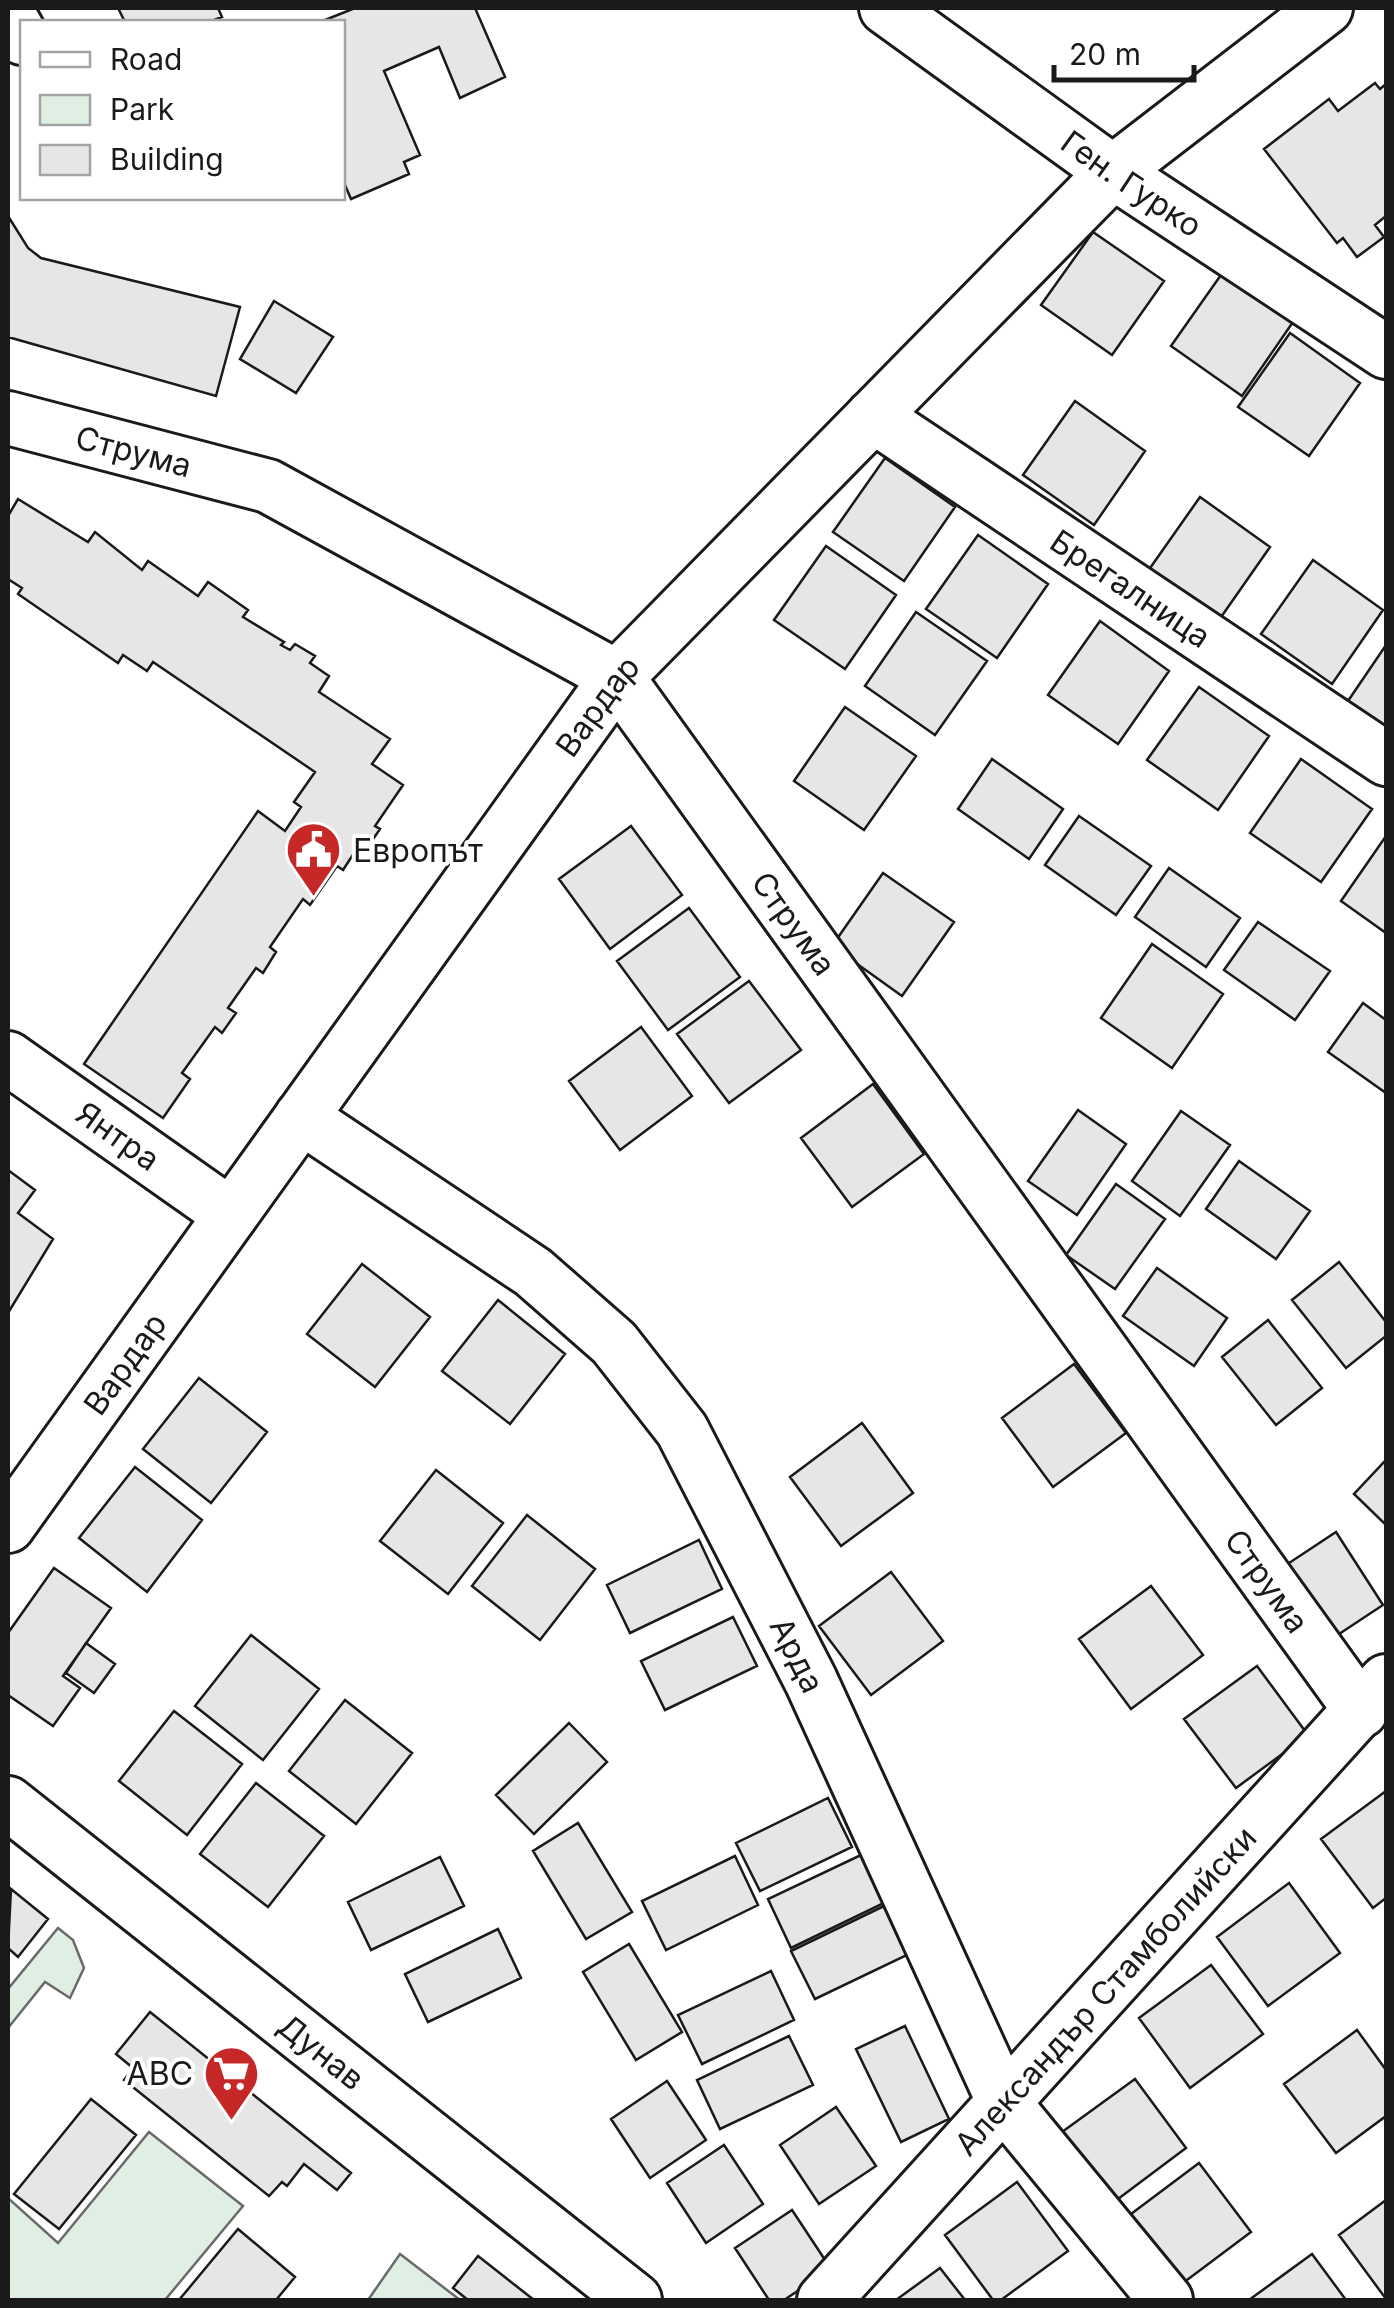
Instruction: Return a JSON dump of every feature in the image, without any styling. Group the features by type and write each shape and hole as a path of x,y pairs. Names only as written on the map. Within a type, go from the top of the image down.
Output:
{"street":[{"name":"Ген. Гурко","path":"886,8 1113,172 1386,352"},
{"name":"Вардар","path":"8,1526 617,677 1113,172 1326,8"},
{"name":"Брегалница","path":"874,416 1386,759"},
{"name":"Струма","path":"8,418 268,486 617,677 1374,1696"},
{"name":"Янтра","path":"8,1058 230,1215"},
{"name":"Арда","path":"301,1117 534,1272 614,1343 682,1430 811,1681 1004,2103 1166,2300"},
{"name":"Александър Стамболийски","path":"824,2300 1374,1696"},
{"name":"Дунав","path":"8,1802 635,2300"}],"green space":[{"path":"58,1928 73,1940 84,1968 70,1998 45,1982 8,2028 8,1989"},
{"path":"149,2132 243,2206 165,2300 8,2300 8,2198 58,2243"},
{"path":"400,2254 460,2300 368,2300"}],"building":[{"path":"118,8 218,8 222,17 214,20 124,20"},
{"path":"355,8 475,8 505,77 460,98 439,47 384,71 420,155 404,162 409,174 351,199 345,185 345,20 325,20"},
{"path":"1375,83 1380,89 1386,84 1386,216 1375,225 1384,237 1357,257 1343,238 1337,243 1264,149 1329,99 1338,111"},
{"path":"8,216 28,248 41,258 240,307 216,396 8,337"},
{"path":"1093,232 1164,281 1112,355 1041,305"},
{"path":"1223,272 1293,322 1242,396 1171,346"},
{"path":"274,301 333,337 296,393 240,359"},
{"path":"1290,333 1360,383 1309,456 1238,407"},
{"path":"1075,401 1145,451 1094,525 1023,475"},
{"path":"885,458 955,507 904,581 833,532"},
{"path":"1200,497 1270,547 1219,620 1148,571"},
{"path":"18,499 88,542 95,532 142,570 148,561 198,596 208,582 248,610 243,617 284,642 281,645 290,650 295,644 315,656 310,663 329,676 319,692 390,739 372,764 403,785 375,826 380,829 365,851 358,847 343,870 337,866 310,905 303,899 270,947 276,952 263,973 256,968 228,1008 236,1013 222,1033 215,1027 182,1073 190,1079 163,1118 84,1064 258,811 285,831 301,807 294,802 315,772 153,662 147,671 123,655 118,663 18,594 22,588 8,579 8,516"},
{"path":"978,535 1048,584 997,658 926,609"},
{"path":"826,546 896,595 845,669 774,620"},
{"path":"1313,560 1383,610 1332,684 1261,634"},
{"path":"916,612 987,661 935,735 865,686"},
{"path":"1100,621 1169,671 1118,744 1048,695"},
{"path":"1386,645 1386,728 1348,701"},
{"path":"1199,687 1269,736 1218,810 1147,760"},
{"path":"845,707 916,756 864,830 794,781"},
{"path":"992,759 1063,809 1029,859 958,809"},
{"path":"1301,759 1372,809 1321,882 1250,833"},
{"path":"1079,816 1151,866 1116,915 1045,865"},
{"path":"631,826 682,895 610,949 559,879"},
{"path":"1386,836 1386,933 1341,901"},
{"path":"1169,868 1240,918 1206,967 1135,917"},
{"path":"883,873 954,922 902,996 832,946"},
{"path":"689,908 740,977 668,1030 617,961"},
{"path":"1258,922 1330,971 1295,1020 1224,970"},
{"path":"1152,944 1223,994 1172,1068 1101,1018"},
{"path":"749,981 801,1050 729,1103 677,1034"},
{"path":"1363,1003 1386,1020 1386,1093 1328,1052"},
{"path":"641,1027 692,1096 620,1150 569,1081"},
{"path":"873,1084 924,1154 852,1207 801,1138"},
{"path":"1078,1110 1126,1144 1077,1215 1028,1181"},
{"path":"1181,1111 1230,1145 1180,1216 1132,1181"},
{"path":"1239,1161 1310,1211 1276,1259 1206,1209"},
{"path":"8,1170 35,1190 18,1213 53,1239 8,1313"},
{"path":"1116,1184 1165,1219 1115,1289 1066,1255"},
{"path":"1339,1262 1386,1322 1386,1336 1346,1368 1292,1300"},
{"path":"362,1264 430,1317 375,1387 307,1334"},
{"path":"1157,1268 1227,1318 1194,1366 1123,1316"},
{"path":"498,1300 565,1354 510,1424 442,1371"},
{"path":"1268,1320 1322,1388 1276,1425 1222,1357"},
{"path":"1074,1364 1126,1433 1053,1487 1002,1418"},
{"path":"199,1378 267,1432 211,1503 143,1449"},
{"path":"862,1423 913,1493 841,1546 790,1477"},
{"path":"1386,1460 1386,1525 1354,1494"},
{"path":"135,1467 202,1520 147,1592 79,1538"},
{"path":"436,1470 503,1523 448,1594 380,1541"},
{"path":"527,1515 595,1569 540,1640 472,1586"},
{"path":"1336,1532 1383,1605 1333,1638 1286,1565"},
{"path":"699,1540 722,1589 630,1633 607,1585"},
{"path":"54,1568 111,1608 63,1676 80,1688 53,1726 8,1695 8,1633"},
{"path":"891,1572 943,1641 871,1695 819,1626"},
{"path":"1151,1586 1203,1655 1131,1709 1079,1639"},
{"path":"733,1617 757,1666 665,1710 641,1661"},
{"path":"251,1635 319,1689 263,1760 195,1706"},
{"path":"86,1643 115,1664 94,1693 66,1673"},
{"path":"1257,1666 1308,1735 1236,1788 1184,1719"},
{"path":"345,1700 412,1753 356,1824 289,1771"},
{"path":"174,1711 242,1764 187,1835 119,1781"},
{"path":"569,1723 607,1762 534,1834 496,1795"},
{"path":"256,1783 324,1836 268,1907 200,1854"},
{"path":"1386,1791 1386,1898 1373,1908 1321,1839"},
{"path":"828,1798 852,1847 760,1891 736,1843"},
{"path":"578,1823 632,1912 586,1939 533,1851"},
{"path":"861,1855 884,1903 791,1948 768,1899"},
{"path":"735,1856 758,1905 666,1950 642,1901"},
{"path":"440,1857 464,1906 371,1950 348,1902"},
{"path":"1289,1883 1340,1953 1268,2006 1217,1937"},
{"path":"11,1889 48,1919 18,1957 8,1948"},
{"path":"884,1906 907,1955 815,1999 791,1951"},
{"path":"498,1929 521,1978 428,2022 405,1974"},
{"path":"629,1944 682,2032 636,2060 583,1972"},
{"path":"1211,1965 1263,2034 1190,2088 1139,2018"},
{"path":"771,1971 794,2020 702,2064 678,2015"},
{"name":"ABC","path":"150,2012 351,2173 337,2190 304,2164 287,2186 282,2182 269,2196 124,2080 133,2068 116,2054"},
{"path":"905,2026 949,2119 901,2142 856,2049"},
{"path":"1357,2030 1386,2070 1386,2116 1336,2153 1284,2084"},
{"path":"789,2036 813,2085 720,2129 697,2080"},
{"path":"1135,2079 1186,2148 1114,2202 1062,2132"},
{"path":"667,2081 706,2140 650,2178 611,2119"},
{"path":"91,2099 136,2135 59,2229 14,2194"},
{"path":"836,2107 876,2166 819,2204 780,2145"},
{"path":"724,2145 763,2204 706,2243 667,2183"},
{"path":"1199,2163 1251,2232 1179,2286 1127,2217"},
{"path":"1017,2182 1068,2251 1001,2300 993,2300 945,2235"},
{"path":"1386,2200 1386,2299 1339,2235"},
{"path":"792,2210 831,2269 784,2300 769,2300 735,2248"},
{"path":"238,2229 295,2277 276,2300 179,2300"},
{"path":"1312,2254 1346,2300 1249,2300"},
{"path":"478,2256 534,2300 468,2300 453,2288"},
{"path":"940,2268 965,2300 896,2300"}],"place":[{"name":"Европът","path":"314,899"},
{"name":"ABC","path":"232,2122"}]}
